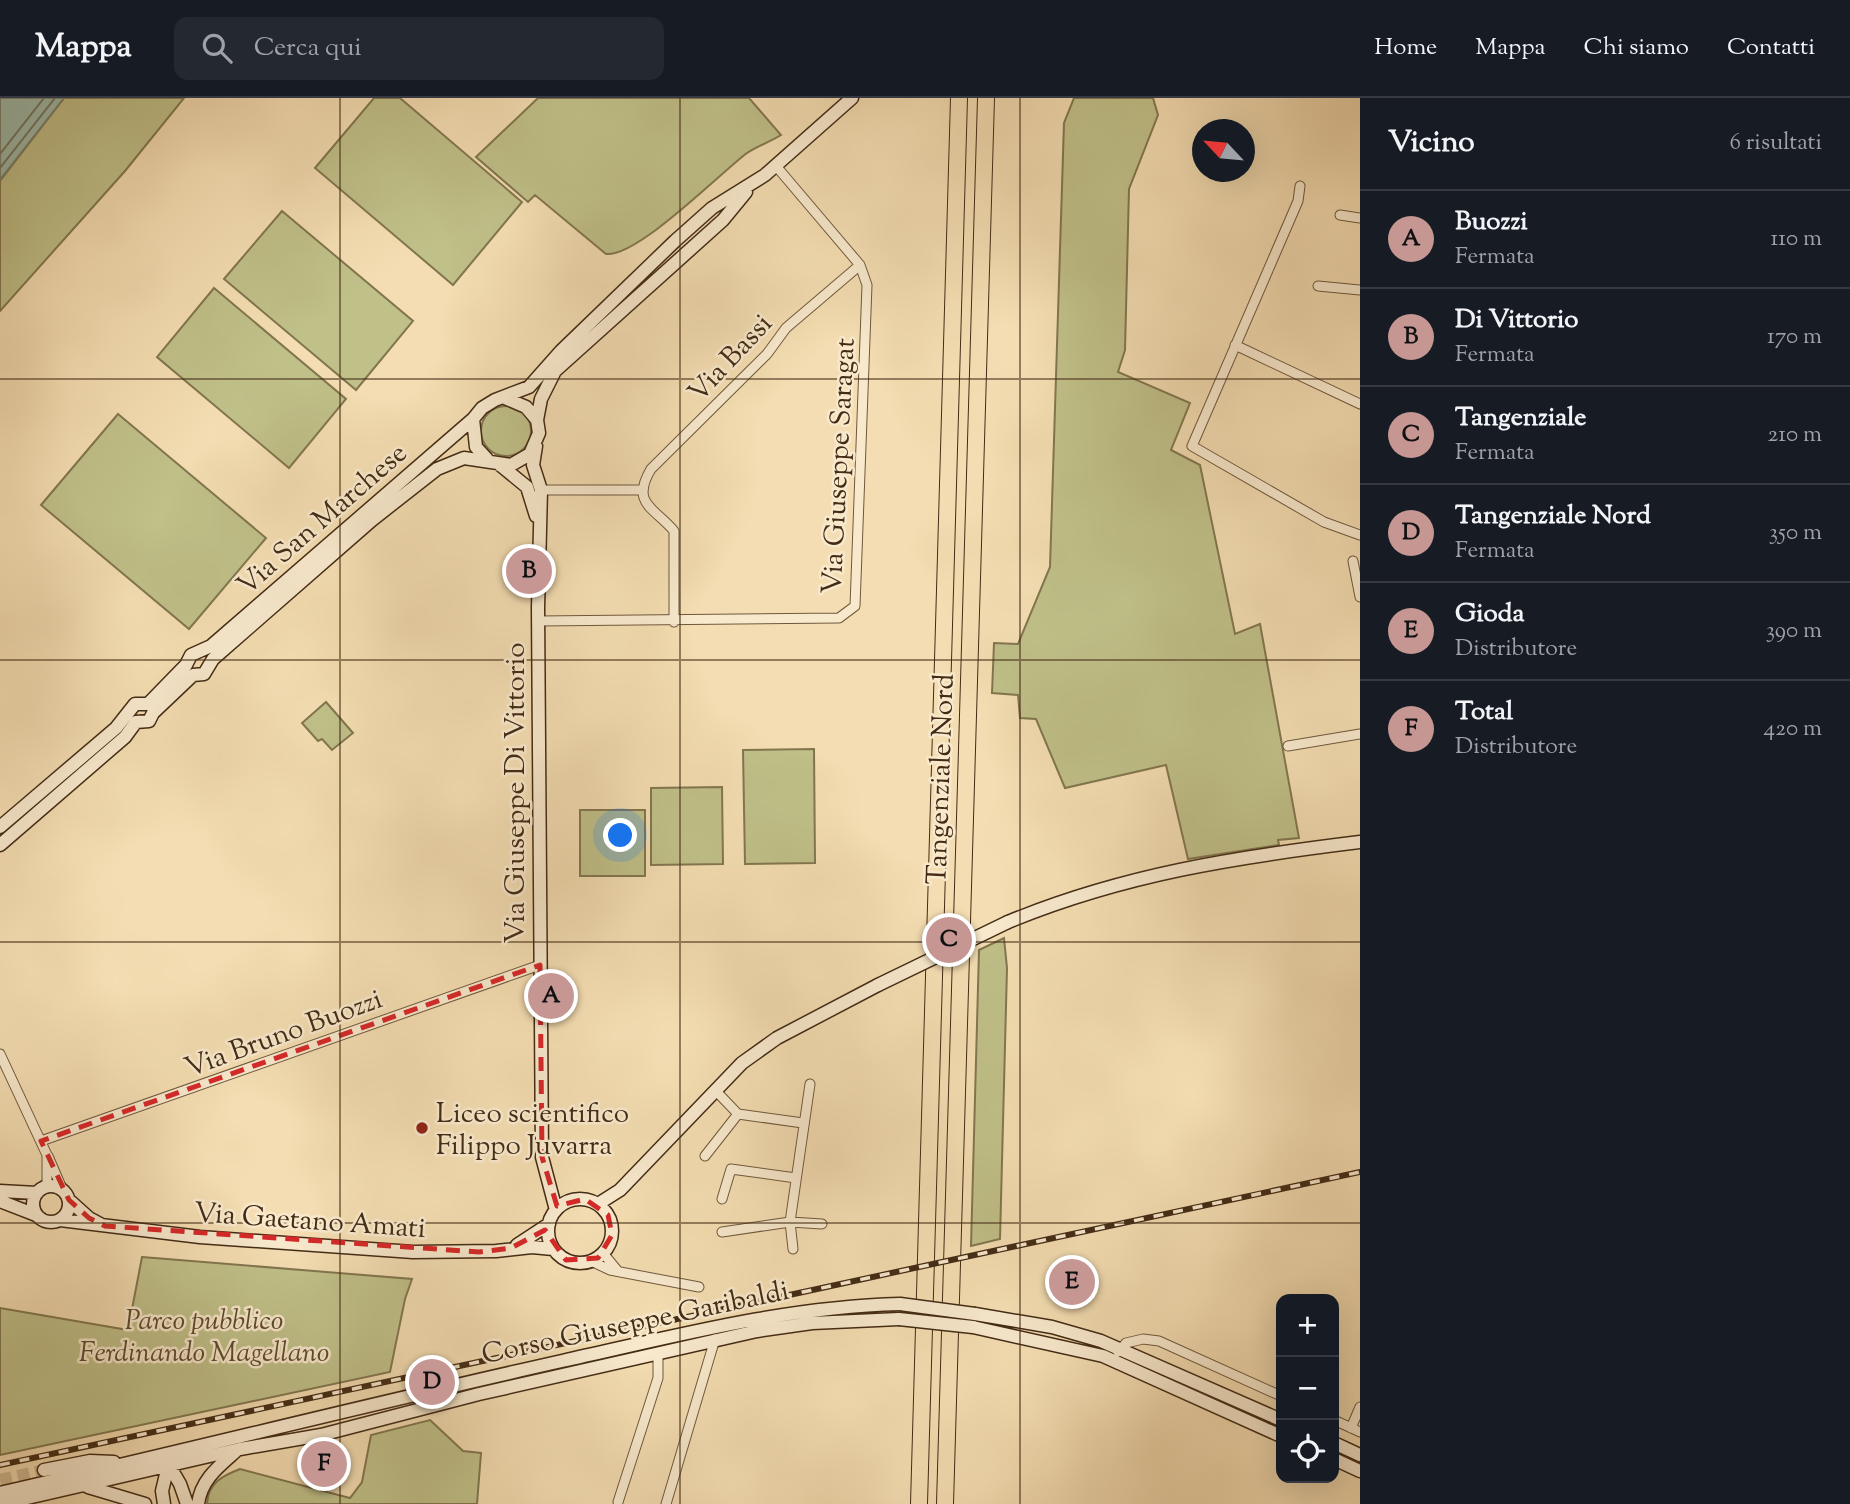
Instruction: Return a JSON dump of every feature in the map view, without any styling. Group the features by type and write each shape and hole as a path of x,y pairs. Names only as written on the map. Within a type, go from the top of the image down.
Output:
{"highway":[{"name":"Tangenziale Nord","path":"919,1504 959,98"},
{"name":"Tangenziale Nord","path":"945,1504 986,98"}],"street":[{"name":"Via San Marchese","path":"750,187 723,220 555,371 546,384 537,420 539,433 536,446 521,461 452,461 419,481 209,664 204,674 190,670 191,655 200,653 473,419 482,408 529,387 561,351 712,208 750,187 852,98"},
{"name":"Via Giuseppe Saragat","path":"538,621 674,622 839,618 855,606 867,285 860,264 776,166"},
{"path":"1300,187 1298,201 1192,446 1324,522 1360,535"},
{"path":"1340,215 1360,218"},
{"name":"Via Bassi","path":"642,490 651,469 767,354 786,328 860,264"},
{"path":"1318,286 1360,290"},
{"path":"1235,345 1360,404"},
{"path":"505,398 526,407 537,420"},
{"path":"473,419 476,447 493,462"},
{"name":"Via Giuseppe Di Vittorio","path":"536,446 533,465 541,490 538,525 538,621 542,1157 556,1210"},
{"name":"Via Giuseppe Di Vittorio","path":"493,462 527,487 538,525"},
{"path":"541,490 642,490 651,512 674,531 674,622"},
{"path":"1353,561 1360,597"},
{"path":"200,653 209,664"},
{"path":"133,718 145,724 151,708 190,670"},
{"path":"0,845 125,737 133,718 135,704 151,708"},
{"path":"0,827 133,718"},
{"path":"1288,746 1360,734"},
{"path":"598,1204 620,1190 715,1090 760,1048 878,985 1008,922 1084,894 1184,867 1360,842"},
{"name":"Via Bruno Buozzi","path":"40,1141 540,965"},
{"path":"0,1054 40,1141 52,1160 66,1196 68,1212 60,1220 45,1222 36,1215 0,1201"},
{"path":"793,1249 790,1222 810,1084"},
{"path":"715,1090 738,1114 803,1123"},
{"path":"705,1156 738,1114"},
{"path":"36,1215 33,1206 42,1190 47,1155"},
{"path":"722,1199 731,1170 796,1178"},
{"path":"551,1184 571,1200"},
{"path":"0,1191 42,1190 66,1196"},
{"path":"608,1215 620,1190"},
{"name":"Via Gaetano Amati","path":"66,1196 89,1218 105,1226"},
{"path":"591,1261 604,1253 612,1235 608,1215 598,1204 585,1199 571,1200 556,1210 549,1224 549,1239 553,1249 566,1260 591,1261 619,1271 699,1287"},
{"name":"Via Gaetano Amati","path":"60,1220 200,1237 413,1252 553,1249"},
{"path":"722,1232 790,1222 822,1224"},
{"name":"Via Gaetano Amati","path":"511,1248 549,1224"},
{"path":"604,1253 619,1271"},
{"name":"Corso Giuseppe Garibaldi","path":"5,1501 84,1486 166,1461 422,1392 777,1313 842,1306 900,1304 1052,1327 1121,1349 1276,1418"},
{"name":"Corso Giuseppe Garibaldi","path":"5,1501 131,1463 166,1461 321,1435 715,1339 812,1323 898,1319 973,1327 1046,1342 1113,1360 1276,1434"},
{"path":"666,1504 715,1339"},
{"path":"1113,1360 1121,1349 1135,1340 1159,1340 1276,1394"},
{"path":"618,1502 659,1378 658,1353"},
{"path":"1339,1422 1355,1430 1360,1407"},
{"path":"1339,1445 1360,1455"},
{"path":"198,1504 208,1477 240,1449"},
{"path":"44,1470 90,1461 131,1463"},
{"path":"164,1504 162,1491 166,1461"},
{"path":"166,1461 180,1484 187,1504"},
{"path":"1339,1461 1360,1471"},
{"path":"84,1486 145,1504"}],"highlighted area":[{"path":"540,965 542,1157 557,1206 585,1199 608,1215 612,1235 598,1258 566,1260 545,1230 511,1248 479,1252 105,1226 89,1218 69,1200 41,1141"}],"green space":[{"path":"64,98 184,98 125,171 0,311 0,181"},
{"path":"374,98 400,98 522,202 453,285 315,168"},
{"path":"538,98 749,98 781,135 747,153 638,242 620,251 606,254 535,195 528,202 476,157"},
{"path":"1074,98 1153,98 1158,115 1129,189 1125,350 1118,372 1190,403 1171,450 1200,465 1235,634 1260,624 1299,838 1278,840 1279,845 1188,859 1166,765 1065,788 1036,719 1020,718 1018,695 992,693 994,643 1018,644 1050,567 1064,123"},
{"path":"282,211 413,321 356,390 224,279"},
{"path":"214,288 346,399 289,468 157,357"},
{"path":"506,406 524,413 531,431 524,449 506,456 488,449 481,431 488,413"},
{"path":"118,414 266,538 189,629 41,505"},
{"path":"326,702 353,733 332,750 322,739 318,741 302,723"},
{"path":"814,749 815,863 745,864 743,750"},
{"path":"722,787 723,864 651,865 651,788"},
{"path":"580,810 645,810 645,876 580,876"},
{"path":"1004,938 1007,968 1000,1239 971,1246 979,950"},
{"name":"Parco pubblico Ferdinando Magellano","path":"142,1257 412,1279 405,1299 390,1372 0,1455 0,1308 128,1330"},
{"path":"430,1420 463,1451 481,1453 477,1504 207,1504 210,1491 217,1481 240,1469 350,1498 362,1482 371,1435"}],"water":[{"path":"0,98 64,98 0,180"}],"tunnel":[{"path":"0,1480 44,1470"}],"railway":[{"path":"0,1465 1360,1172"}],"place":[{"name":"Di Vittorio","path":"529,571"},
{"name":"Tangenziale","path":"949,940"},
{"name":"Buozzi","path":"551,996"},
{"name":"Liceo scientifico Filippo Juvarra","path":"422,1128"},
{"name":"Gioda","path":"1072,1282"},
{"name":"Tangenziale Nord","path":"432,1382"},
{"name":"Total","path":"324,1464"}]}
